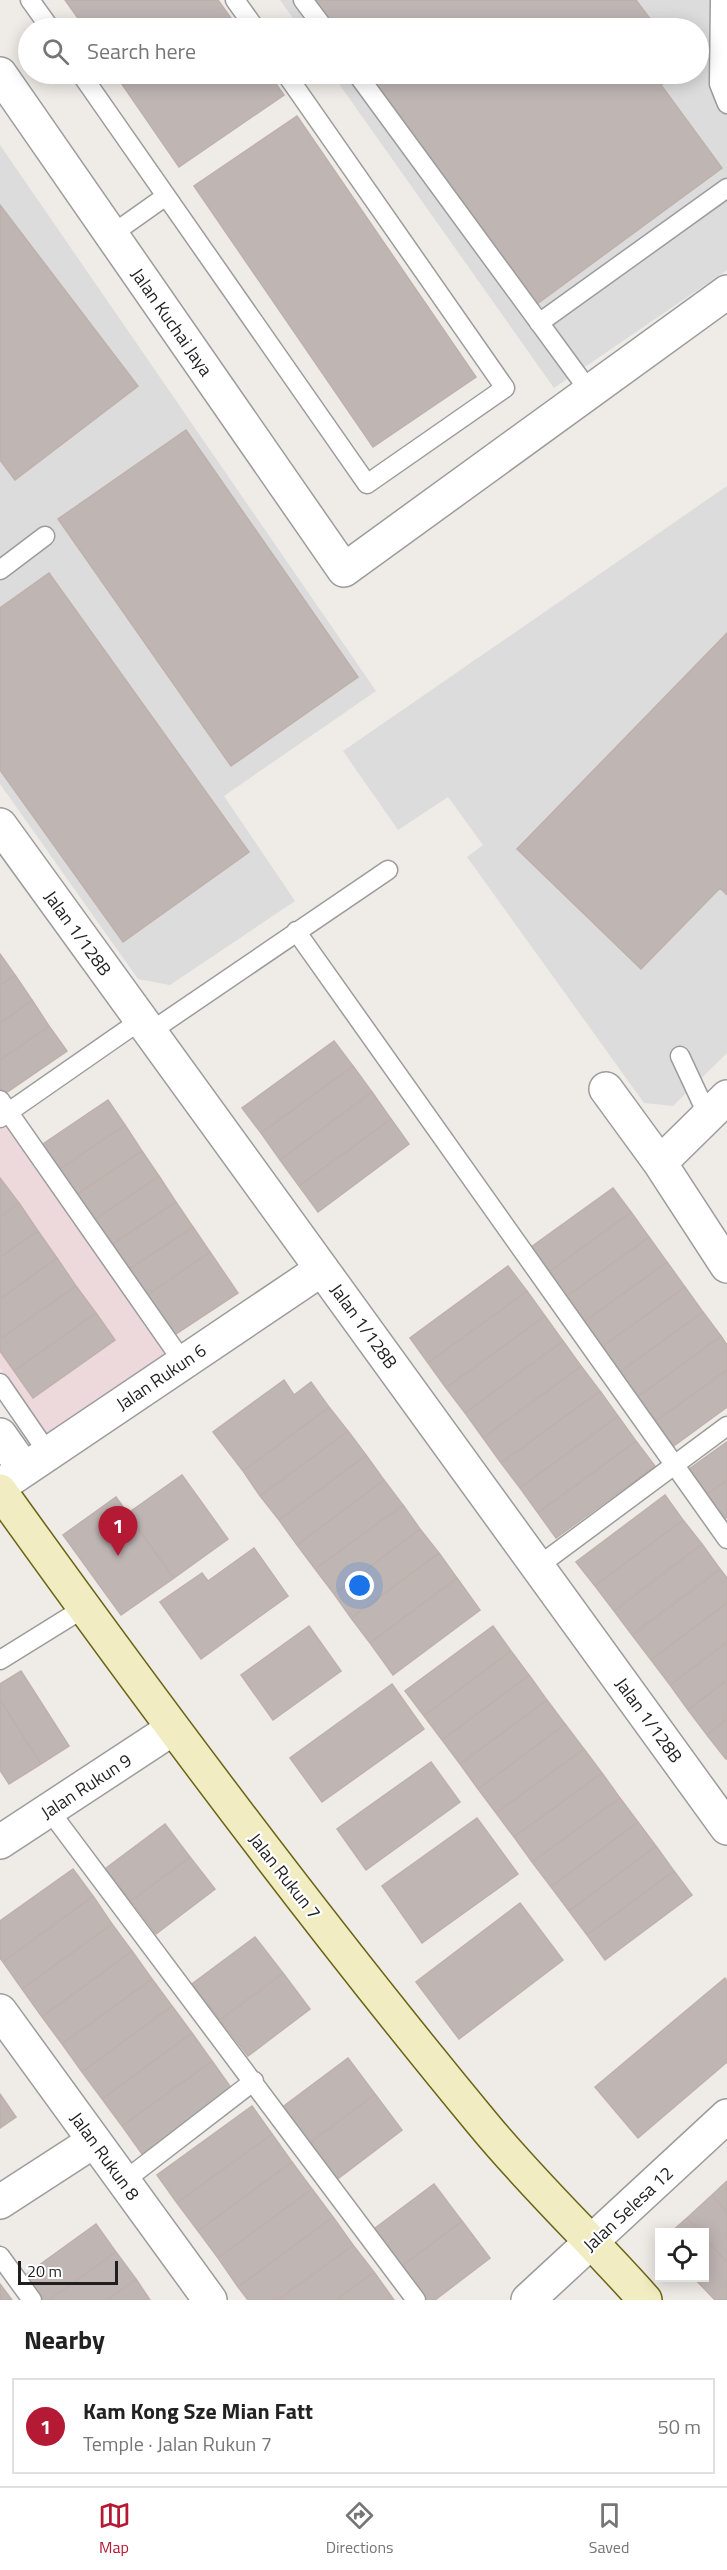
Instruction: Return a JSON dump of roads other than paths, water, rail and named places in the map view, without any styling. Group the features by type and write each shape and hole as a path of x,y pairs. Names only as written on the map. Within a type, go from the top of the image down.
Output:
{"street":[{"name":"Jalan Kuchai Jaya","path":"0,74 344,570 590,392"},
{"path":"590,392 727,292"},
{"name":"Jalan 1/128B","path":"0,825 727,1828"},
{"path":"606,1089 660,1163 727,1266"},
{"path":"660,1163 718,1107"},
{"name":"Jalan Rukun 6","path":"24,1470 322,1269"},
{"path":"0,1434 24,1470"},
{"name":"Jalan Rukun 7","path":"0,1491 172,1730 484,2126 546,2196 594,2242 645,2300"},
{"name":"Jalan Rukun 9","path":"0,1842 172,1730"},
{"name":"Jalan Rukun 8","path":"0,2011 210,2300"},
{"name":"Jalan Selesa 12","path":"528,2300 594,2242 727,2116"},
{"path":"0,2202 94,2141"}],"lane":[{"path":"30,0 43,18"},
{"path":"235,0 248,18"},
{"path":"303,0 316,18"},
{"path":"720,0 719,84 727,104"},
{"path":"88,84 367,484 505,387 293,84"},
{"path":"364,84 590,392"},
{"path":"539,323 727,188"},
{"path":"111,235 166,196"},
{"path":"0,570 45,536"},
{"path":"183,1362 3,1110 146,1026 387,870"},
{"path":"296,931 727,1539"},
{"path":"680,1056 718,1107"},
{"path":"0,1383 24,1470"},
{"path":"537,1567 727,1426"},
{"path":"0,1660 84,1608"},
{"path":"49,1810 416,2300"},
{"path":"124,2181 254,2081"},
{"path":"0,2256 32,2300"}],"place":[{"name":"Kam Kong Sze Mian Fatt","path":"118,1556"}]}
